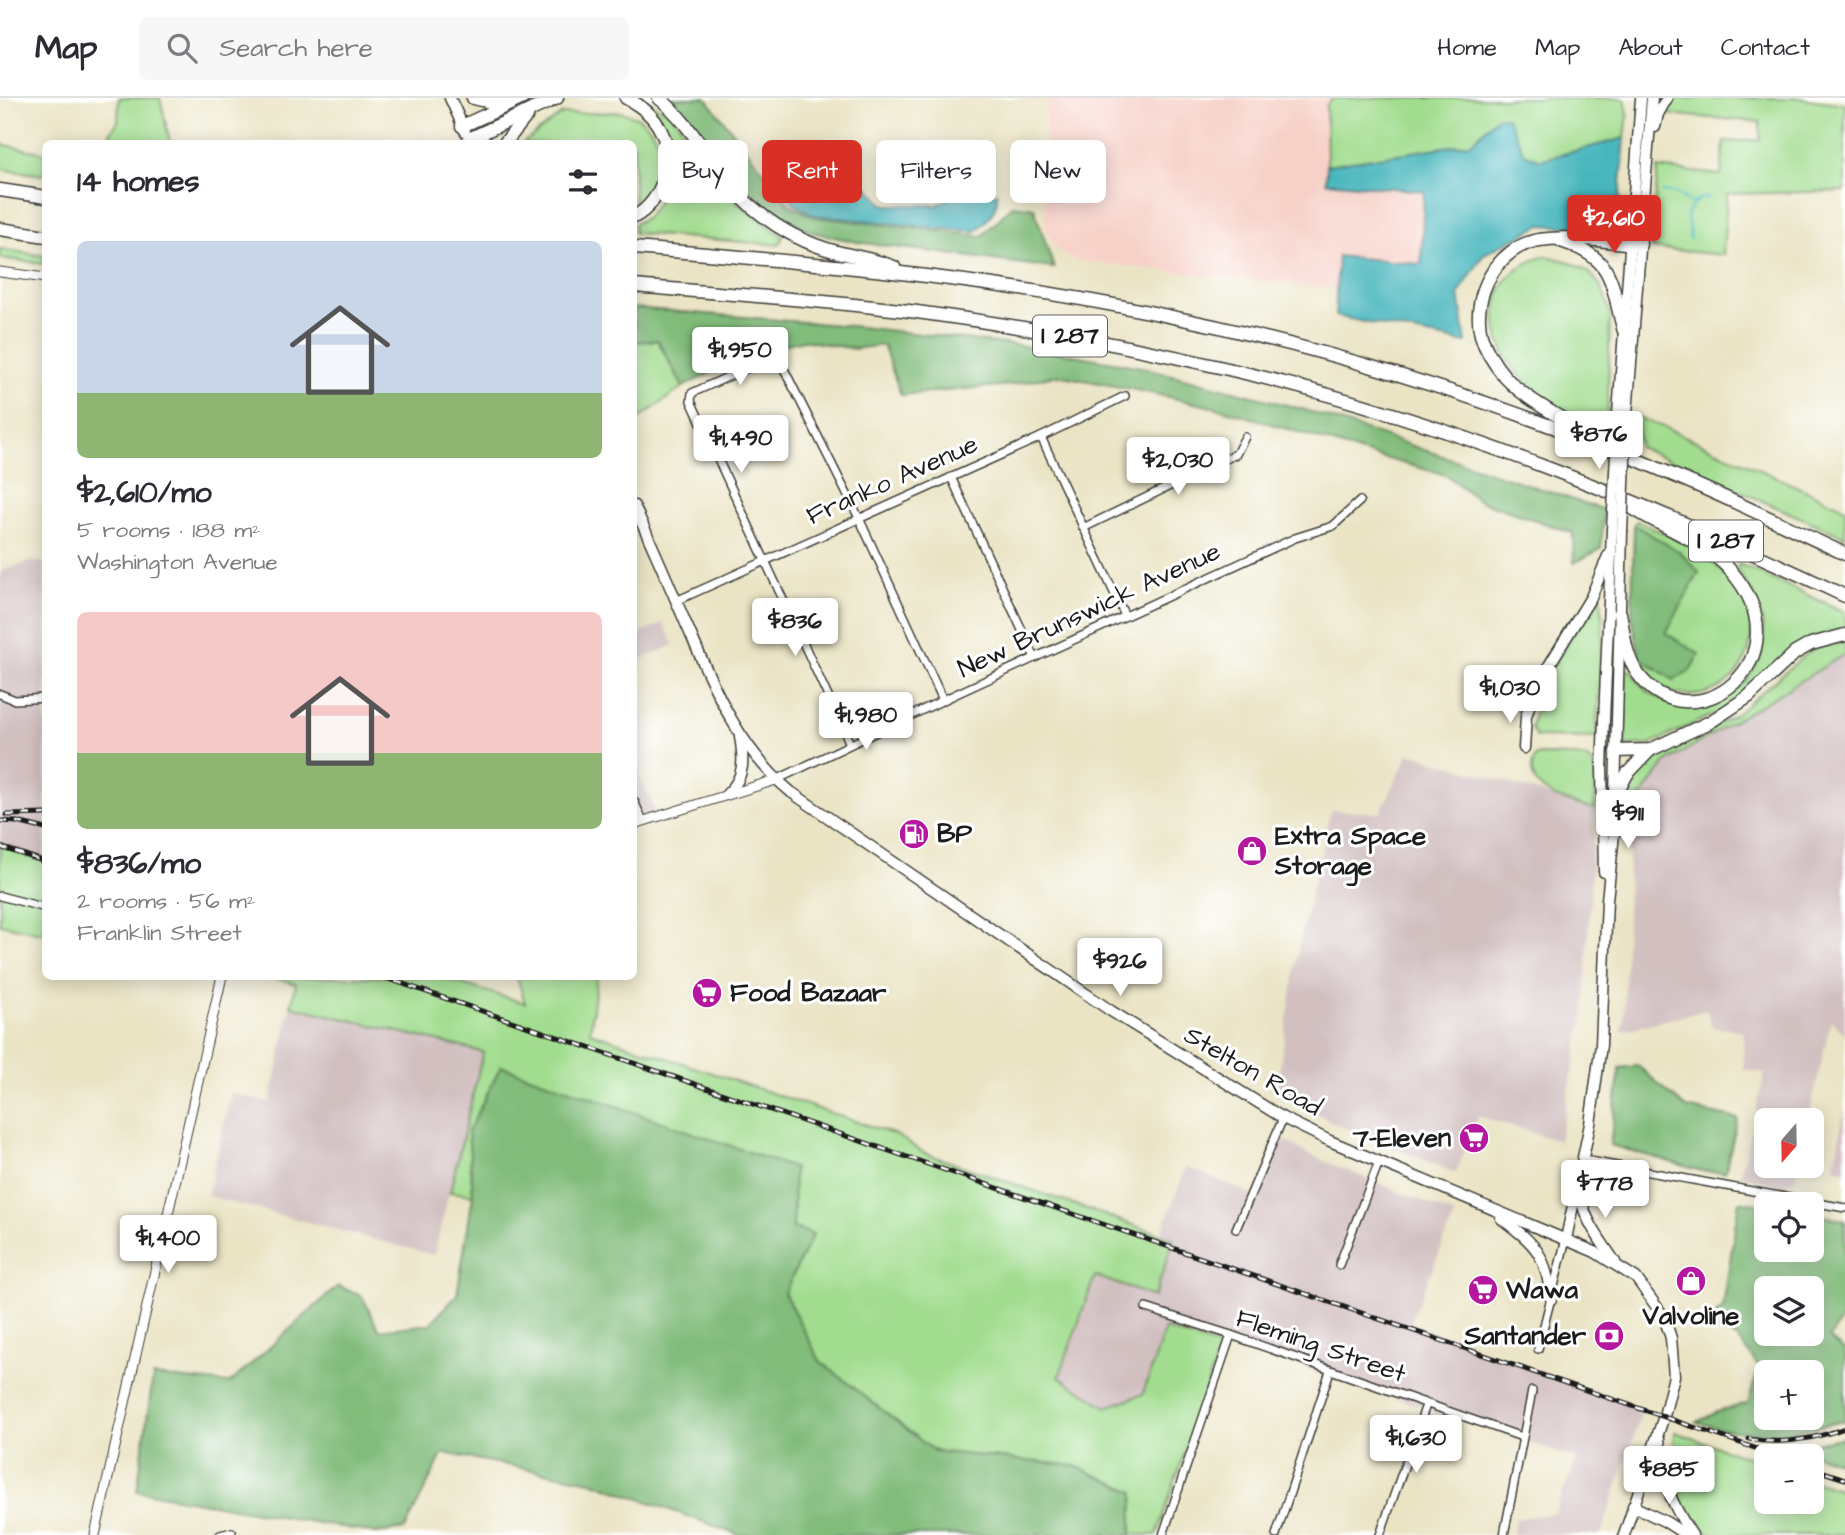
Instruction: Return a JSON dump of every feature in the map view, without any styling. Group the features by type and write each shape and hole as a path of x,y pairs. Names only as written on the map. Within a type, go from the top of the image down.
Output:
{"highway":[{"path":"473,98 490,102 519,99"},
{"path":"471,140 557,98"},
{"path":"625,98 645,109 661,130 667,157 667,168 660,191 637,216"},
{"path":"659,98 674,110 726,180 764,216 810,244 840,253 873,258 906,272"},
{"path":"462,126 519,99"},
{"path":"507,140 538,106"},
{"path":"0,190 42,196"},
{"path":"0,229 42,235"},
{"path":"1601,446 1517,387 1494,363 1481,335 1480,305 1491,273 1522,246 1537,240 1572,238 1635,244"},
{"path":"1554,239 1592,256 1608,273 1624,331"},
{"name":"I 287","path":"637,248 906,272 1024,289 1154,313 1282,343 1445,390 1601,446 1737,503 1845,554"},
{"name":"I 287","path":"637,286 917,312 1010,326 1178,358 1283,382 1410,419 1534,461 1606,489 1845,596"},
{"path":"1606,489 1634,511 1673,529 1708,550 1730,570 1752,602 1756,616 1757,640 1745,671 1729,688 1704,699 1677,699 1658,692 1638,674 1629,656 1620,613"},
{"path":"1614,799 1628,774 1650,750 1730,710 1795,653 1831,637 1845,635"},
{"path":"1616,751 1650,750"}],"main road":[{"path":"450,98 469,140"},
{"path":"1633,98 1640,115"},
{"path":"1622,414 1635,244 1641,98"},
{"path":"1647,172 1652,98"},
{"path":"1566,1239 1584,1160 1601,1045 1607,900 1614,834 1620,613 1617,531 1624,331 1647,172 1658,114 1667,98"},
{"name":"Stelton Road","path":"638,528 676,601 728,717 776,780 1111,1011 1283,1118 1378,1162 1566,1239 1617,1264 1636,1278 1664,1317 1671,1338 1674,1376 1659,1432 1624,1535"},
{"path":"1524,748 1526,716 1531,701 1542,677 1591,597 1617,531"},
{"path":"1607,900 1602,842 1602,768 1612,547"},
{"path":"727,794 741,775 743,758 740,734"},
{"path":"1580,1179 1585,1212 1592,1229 1617,1264"},
{"path":"1491,1209 1534,1243 1549,1275 1551,1299"},
{"path":"1659,1432 1667,1489 1689,1535"},
{"path":"1633,1506 1689,1535"}],"street":[{"path":"0,272 42,277"},
{"path":"850,744 691,401 692,393 765,360 778,358 859,518 943,700"},
{"name":"Franko Avenue","path":"676,601 1125,397"},
{"path":"1041,437 1125,616"},
{"path":"1083,528 1236,454 1245,437"},
{"path":"951,477 1035,658"},
{"name":"New Brunswick Avenue","path":"638,823 776,780 1294,538 1333,526 1360,501"},
{"path":"0,694 15,700 42,698"},
{"path":"0,896 42,907"},
{"path":"94,1535 221,980"},
{"path":"1236,1229 1283,1118"},
{"path":"1584,1160 1845,1208"},
{"path":"1339,1265 1378,1162"},
{"path":"1538,1349 1566,1239"},
{"name":"Fleming Street","path":"1146,1308 1522,1437"},
{"path":"1163,1535 1231,1335"},
{"path":"1276,1535 1330,1371"},
{"path":"1504,1535 1532,1391"},
{"path":"1380,1535 1426,1405"},
{"path":"220,1535 232,1532"}],"shaded area":[{"path":"1047,98 1333,98 1326,106 1326,181 1424,191 1421,264 1338,256 1336,289 1076,261 1054,245 1045,228 1044,203 1106,203 1106,140 1045,140"},
{"path":"30,561 42,563 42,858 0,844 0,572"},
{"path":"663,623 674,645 637,662 637,635"},
{"path":"1845,654 1845,1034 1831,1020 1811,1108 1756,1108 1765,1073 1744,1070 1743,1031 1712,1027 1707,1010 1621,1031 1624,1019 1630,813 1665,763"},
{"path":"1409,753 1595,809 1584,1016 1559,1141 1478,1116 1456,1173 1338,1125 1276,1090 1300,939 1331,810 1380,813"},
{"path":"637,771 656,812 637,818"},
{"path":"291,1006 483,1052 434,1255 207,1196 231,1093 270,1103"},
{"path":"1845,1107 1845,1171 1834,1167"},
{"path":"1754,1118 1754,1178 1795,1179 1784,1186 1740,1175"},
{"path":"1281,1138 1310,1155 1455,1215 1410,1323 1643,1409 1601,1535 1513,1535 1515,1519 1554,1513 1577,1459 1234,1344 1220,1347 1165,1329 1143,1394 1107,1407 1059,1378 1096,1276 1153,1296 1174,1239 1161,1234 1186,1167 1253,1195"}],"green space":[{"path":"119,98 160,98 169,140 106,140 118,121"},
{"path":"642,98 672,115 691,140 669,140 658,115"},
{"path":"671,98 706,98 739,140 705,140"},
{"path":"1333,98 1625,98 1628,114 1625,138 1540,160 1524,153 1497,118 1471,143 1327,165 1326,106"},
{"path":"1678,98 1801,98 1845,104 1845,191 1727,194 1723,255 1651,248 1658,168 1721,175 1724,142 1760,140 1760,122 1664,114"},
{"path":"621,112 642,120 651,130 657,141 658,165 650,188 637,204 637,140 527,140 562,114"},
{"path":"0,144 42,152 42,175 0,169"},
{"path":"748,152 762,169 762,203 788,203 814,217 982,236 1013,205 1034,208 1054,268 857,242 811,232 766,208 748,188"},
{"path":"658,201 738,203 783,237 779,245 637,233 637,222 647,217"},
{"path":"0,249 42,256 42,264 0,258"},
{"path":"1545,256 1581,267 1590,273 1603,290 1610,316 1607,433 1566,411 1528,384 1513,367 1502,348 1496,326 1499,293 1514,272 1528,262"},
{"path":"637,308 851,326 1023,346 1141,367 1302,409 1604,510 1601,549 1574,563 1573,533 1480,501 1446,475 1226,410 1146,392 1058,375 1010,385 901,395 883,345 854,349 803,340 747,354 683,387 658,340 637,342"},
{"path":"657,340 683,387 637,420 637,342"},
{"path":"1637,418 1664,427 1845,508 1845,537 1639,447"},
{"path":"1636,521 1679,540 1703,555 1727,576 1745,604 1751,624 1751,642 1745,659 1736,673 1724,684 1709,692 1693,695 1676,693 1656,684 1636,663 1640,658 1674,680 1665,634 1699,573 1680,552 1634,525"},
{"path":"1634,525 1680,552 1699,572 1666,633 1699,654 1689,672 1674,680 1640,658 1632,616"},
{"path":"1739,564 1845,612 1845,629 1809,639 1723,710 1649,745 1625,746 1626,670 1630,670 1642,687 1652,694 1672,703 1693,705 1713,702 1731,693 1746,680 1757,663 1763,644 1762,621 1755,600 1737,568"},
{"path":"1601,594 1603,628 1596,738 1536,737 1531,728 1549,674"},
{"path":"1845,640 1845,654 1665,763 1630,813 1627,782 1644,762 1658,751 1735,715 1806,654 1816,648"},
{"path":"1535,757 1582,757 1589,760 1595,776 1595,809 1562,800 1541,788 1534,779 1532,769"},
{"path":"0,844 42,858 42,933 0,924"},
{"path":"282,980 449,980 525,1003 518,980 597,980 590,1032 896,1135 924,1153 1174,1239 1154,1297 1095,1276 1059,1377 1107,1407 1143,1394 1165,1329 1220,1347 1157,1535 1131,1535 1134,1492 1075,1466 934,1451 820,1361 784,1293 813,1234 793,1228 794,1198 468,1132 473,1195 450,1192 483,1052 291,1006 296,984"},
{"path":"501,1066 794,1168 793,1228 813,1234 784,1293 820,1361 934,1451 1075,1466 1134,1492 1131,1535 739,1535 591,1481 443,1453 405,1529 375,1533 137,1491 153,1376 230,1383 338,1286 362,1296 379,1330 430,1324 457,1295 473,1195 468,1132"},
{"path":"1638,1066 1686,1108 1738,1119 1725,1172 1702,1171 1610,1145 1620,1068"},
{"path":"1739,1201 1754,1204 1754,1262 1824,1262 1824,1216 1845,1220 1845,1315 1829,1338 1845,1351 1843,1421 1824,1425 1824,1360 1754,1360 1737,1338 1703,1324 1723,1308"},
{"path":"1754,1383 1754,1430 1801,1430 1777,1435 1725,1430 1697,1422 1717,1412 1748,1403"},
{"path":"1675,1432 1754,1460 1754,1514 1824,1514 1824,1484 1845,1491 1845,1535 1710,1535 1682,1503 1671,1473"},
{"path":"1845,1437 1845,1465 1824,1457 1824,1444 1810,1444"}],"water":[{"path":"1497,117 1507,117 1524,153 1540,160 1625,138 1617,230 1541,225 1484,254 1459,294 1466,343 1335,316 1338,256 1421,264 1424,191 1326,182 1327,165 1471,143"},
{"path":"862,182 876,196 876,203 887,205 996,203 997,193 996,204 991,214 976,231 814,215 795,204 862,203"}],"waterway":[{"path":"1662,192 1677,194 1693,204 1701,198 1709,198"},
{"path":"1690,239 1687,213 1693,204"}],"railway":[{"path":"7,815 42,814"},
{"path":"0,821 42,828"},
{"path":"0,847 42,861"},
{"path":"392,980 1754,1448"},
{"path":"1749,1439 1797,1440 1845,1428"},
{"path":"1824,1472 1845,1479"}],"place":[{"name":"BP","path":"914,834"},
{"name":"Extra Space Storage","path":"1252,851"},
{"name":"Food Bazaar","path":"707,993"},
{"name":"7-Eleven","path":"1474,1138"},
{"name":"Valvoline","path":"1691,1281"},
{"name":"Wawa","path":"1483,1290"},
{"name":"Santander","path":"1609,1336"}]}
